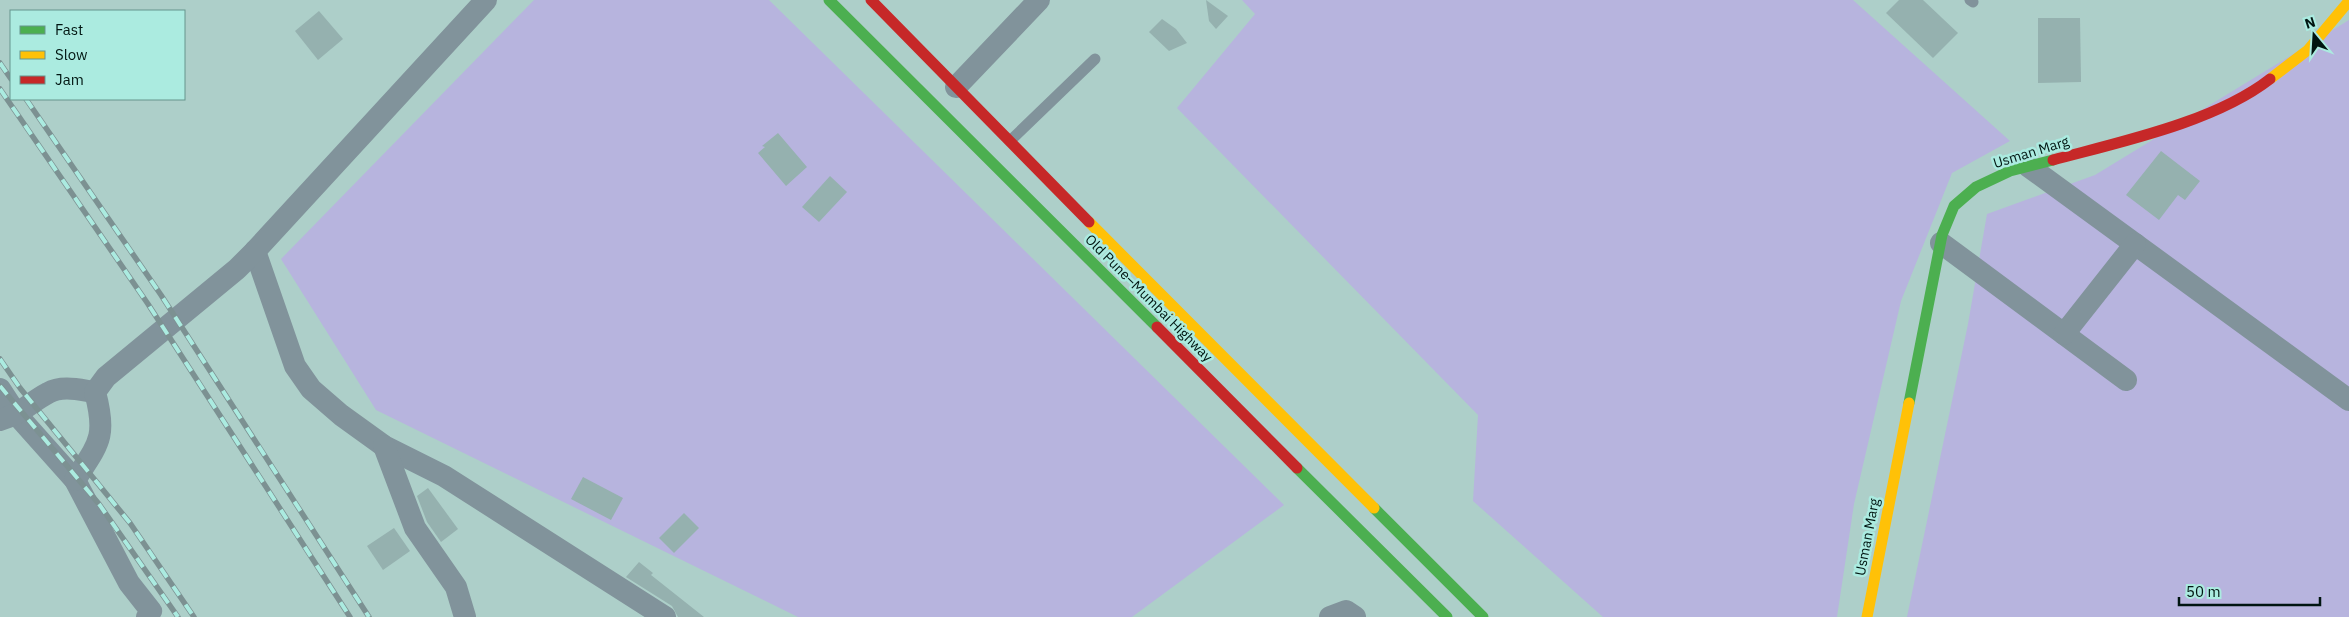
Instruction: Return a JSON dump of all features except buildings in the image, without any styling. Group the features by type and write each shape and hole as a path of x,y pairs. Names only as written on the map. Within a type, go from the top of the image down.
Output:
{"main road":[{"name":"Old Pune–Mumbai Highway","path":"829,0 1447,617"},
{"name":"Old Pune–Mumbai Highway","path":"871,0 1483,617"},
{"name":"Usman Marg","path":"1867,617 1941,243 1954,206 1976,187 2010,171 2136,138 2212,112 2264,84 2308,50 2349,1"}],"street":[{"path":"95,392 106,377 255,251 486,0"},
{"path":"956,87 1038,0"},
{"path":"2028,166 2349,400"},
{"path":"1941,243 2126,380"},
{"path":"2064,334 2135,244"},
{"path":"255,251 295,366 311,389 341,415 384,446 444,476 665,617"},
{"path":"9,417 49,392 72,388 95,392"},
{"path":"0,389 9,417 75,480 129,583 152,615"},
{"path":"75,480 95,448 100,435 102,418 95,392"},
{"path":"384,446 415,528 456,587 465,617"},
{"path":"1330,617 1346,611 1355,617"}],"lane":[{"path":"1010,141 1095,58"}],"shaded area":[{"path":"534,0 769,0 1284,505 1132,617 798,617 376,410 281,259"},
{"path":"1242,0 1853,0 2010,141 1952,173 1901,301 1854,504 1837,617 1603,617 1473,501 1478,415 1177,108 1255,14"},
{"path":"2349,20 2349,617 1907,617 1968,324 1987,214 2095,175"}],"railway":[{"path":"0,63 10,78"},
{"path":"0,89 148,304 350,617"},
{"path":"27,100 161,295 369,617"},
{"path":"0,359 20,388 130,523 194,617"},
{"path":"0,386 99,504 178,617"}],"traffic: fast":[{"path":"829,0 1157,327"},
{"path":"1909,403 1942,235 1954,206 1976,187 2010,171 2053,160"},
{"path":"1297,468 1447,617"},
{"path":"1374,508 1483,617"}],"traffic: slow":[{"path":"2270,79 2308,50 2349,1"},
{"path":"1089,222 1374,508"},
{"path":"1867,617 1909,403"}],"traffic: jam":[{"path":"871,0 1089,222"},
{"path":"2053,160 2137,138 2195,119 2248,94 2270,79"},
{"path":"1157,327 1297,468"}]}
